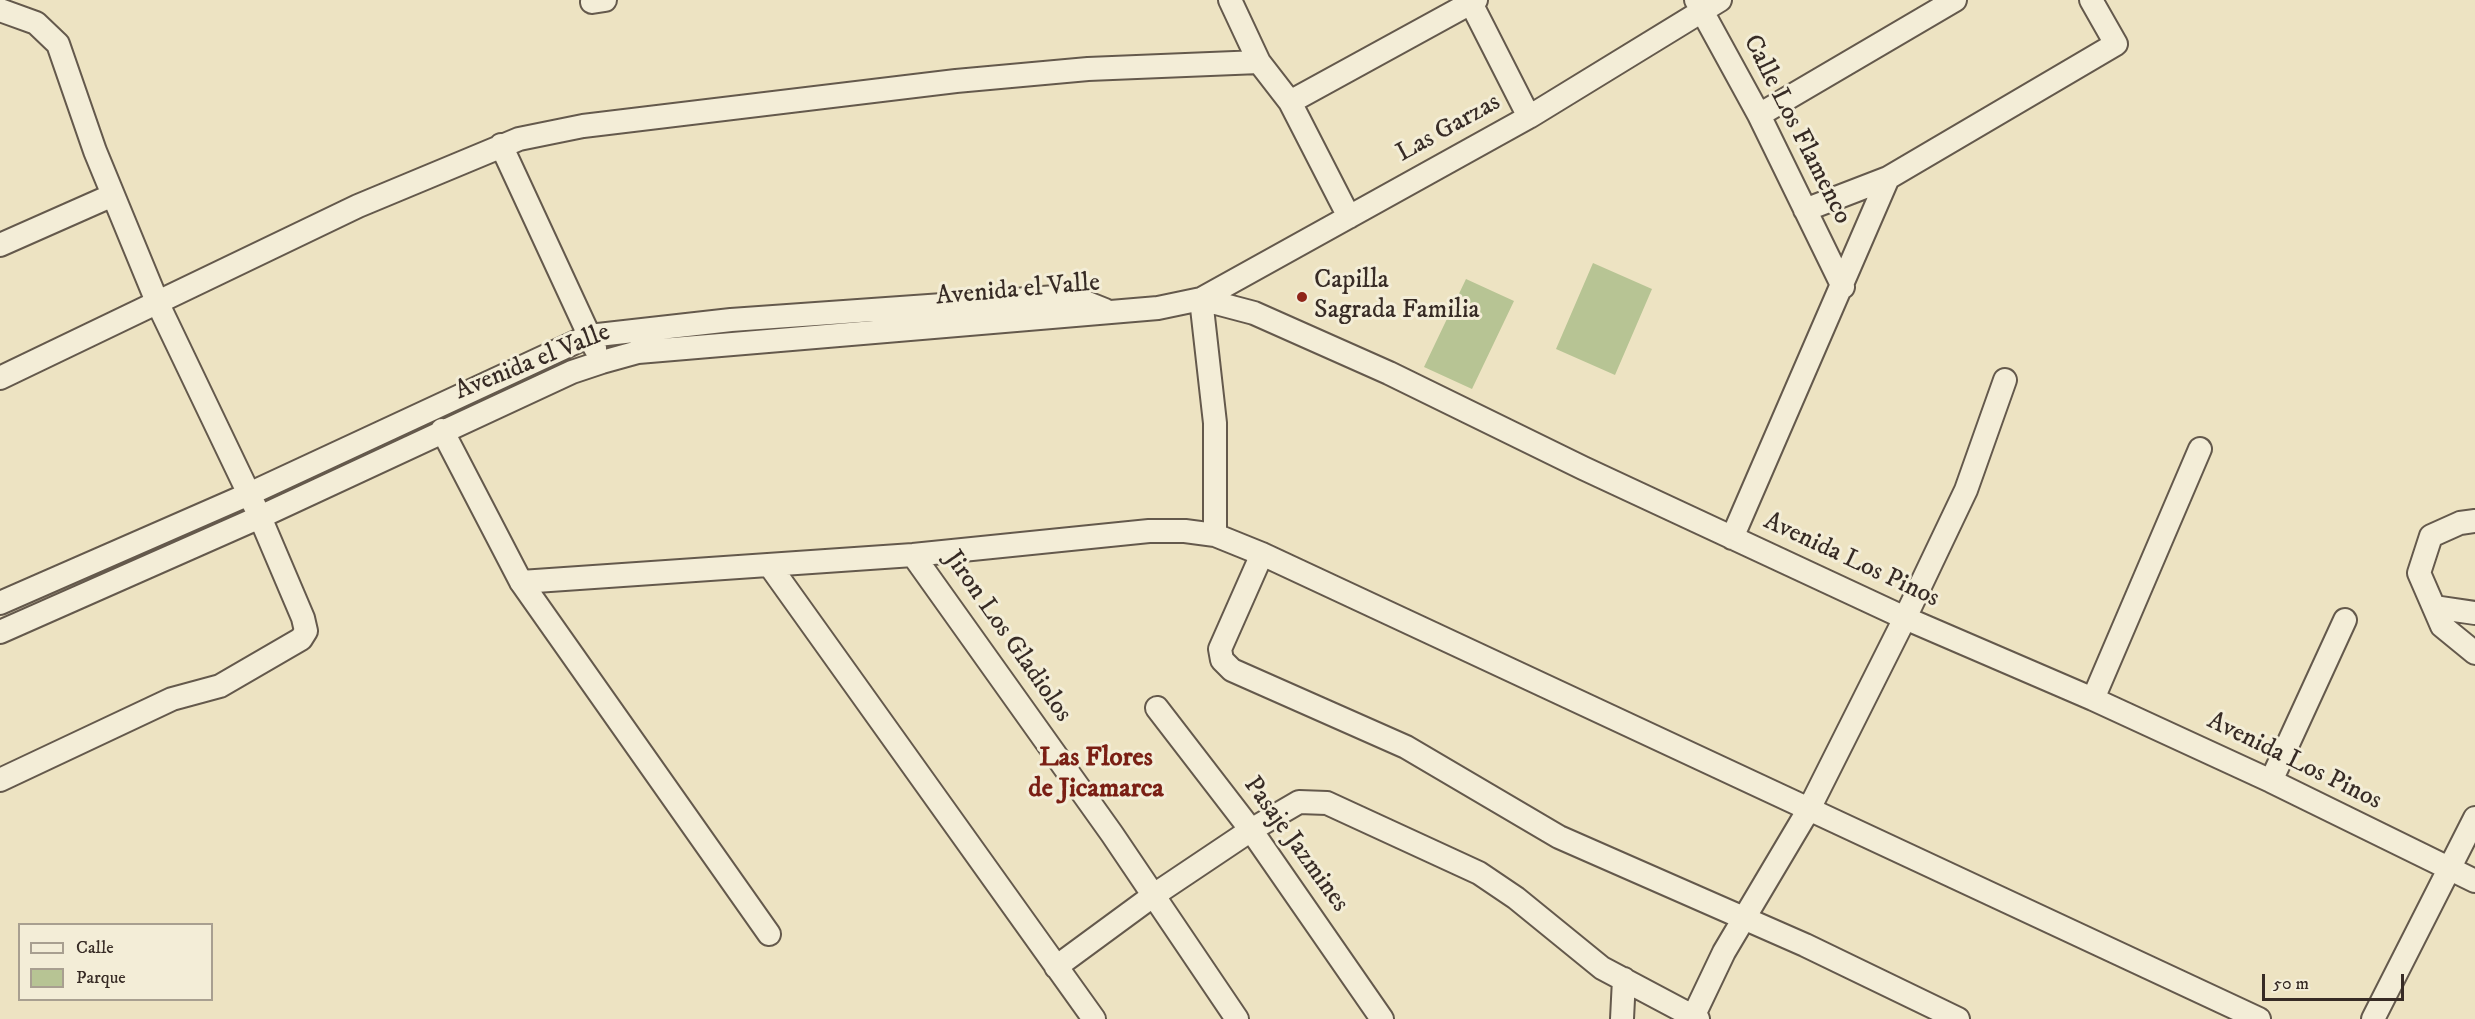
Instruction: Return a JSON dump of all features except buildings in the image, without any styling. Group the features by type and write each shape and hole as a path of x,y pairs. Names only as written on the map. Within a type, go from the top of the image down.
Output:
{"street":[{"path":"1230,0 1259,62 1290,102 1349,217"},
{"path":"1759,116 1955,0"},
{"path":"1805,210 1888,178 2116,44 2091,0"},
{"path":"1290,102 1474,1 1529,117"},
{"name":"Calle Los Flamenco","path":"1706,4 1843,287"},
{"name":"Las Garzas","path":"1201,299 1529,117 1706,4"},
{"path":"0,10 36,23 58,44 113,195 158,304 260,517 303,618 306,631 301,639 220,686 172,699 0,780"},
{"path":"0,378 358,206 501,145 583,126 945,82 1088,69 1259,62"},
{"path":"501,145 602,362"},
{"path":"1732,538 1843,287 1888,178"},
{"path":"0,245 113,195"},
{"path":"0,603 249,494 589,336 731,320 1070,296 1109,312"},
{"path":"1201,299 1215,423 1215,535"},
{"name":"Avenida el Valle","path":"0,632 260,517 442,430 572,372 638,352 1158,308 1201,299"},
{"name":"Avenida Los Pinos","path":"1201,299 1254,313 1379,369 1905,618 2093,699 2271,781 2475,881"},
{"path":"1056,967 1154,895 1251,830 1299,802 1326,803 1383,827 1479,873 1515,898 1602,968 1696,1018 1744,917 1809,809 1905,618 1966,490 2004,380"},
{"path":"442,430 521,582 770,934"},
{"path":"2093,699 2200,448"},
{"path":"2475,521 2460,523 2431,536 2419,573 2442,626 2475,652"},
{"path":"521,582 579,576 770,566 913,555 1149,531 1185,531 1215,535 1262,554 2259,1019"},
{"path":"1262,554 1220,649 1222,660 1232,670 1406,747 1559,837 1744,917 1958,1019"},
{"name":"Jiron Los Gladiolos","path":"913,555 1154,895 1237,1019"},
{"path":"770,566 1094,1019"},
{"path":"2434,607 2475,614"},
{"path":"2271,781 2344,621"},
{"name":"Pasaje Jazmines","path":"1157,708 1251,830 1382,1019"},
{"path":"2373,1019 2475,818"},
{"path":"1622,1019 1623,979"}],"green space":[{"path":"1593,263 1652,289 1615,375 1556,349"},
{"path":"1466,279 1514,301 1472,389 1424,367"}],"place":[{"name":"Capilla Sagrada Familia","path":"1302,297"}],"district":[{"name":"Las Flores de Jicamarca","path":"1096,774"}]}
